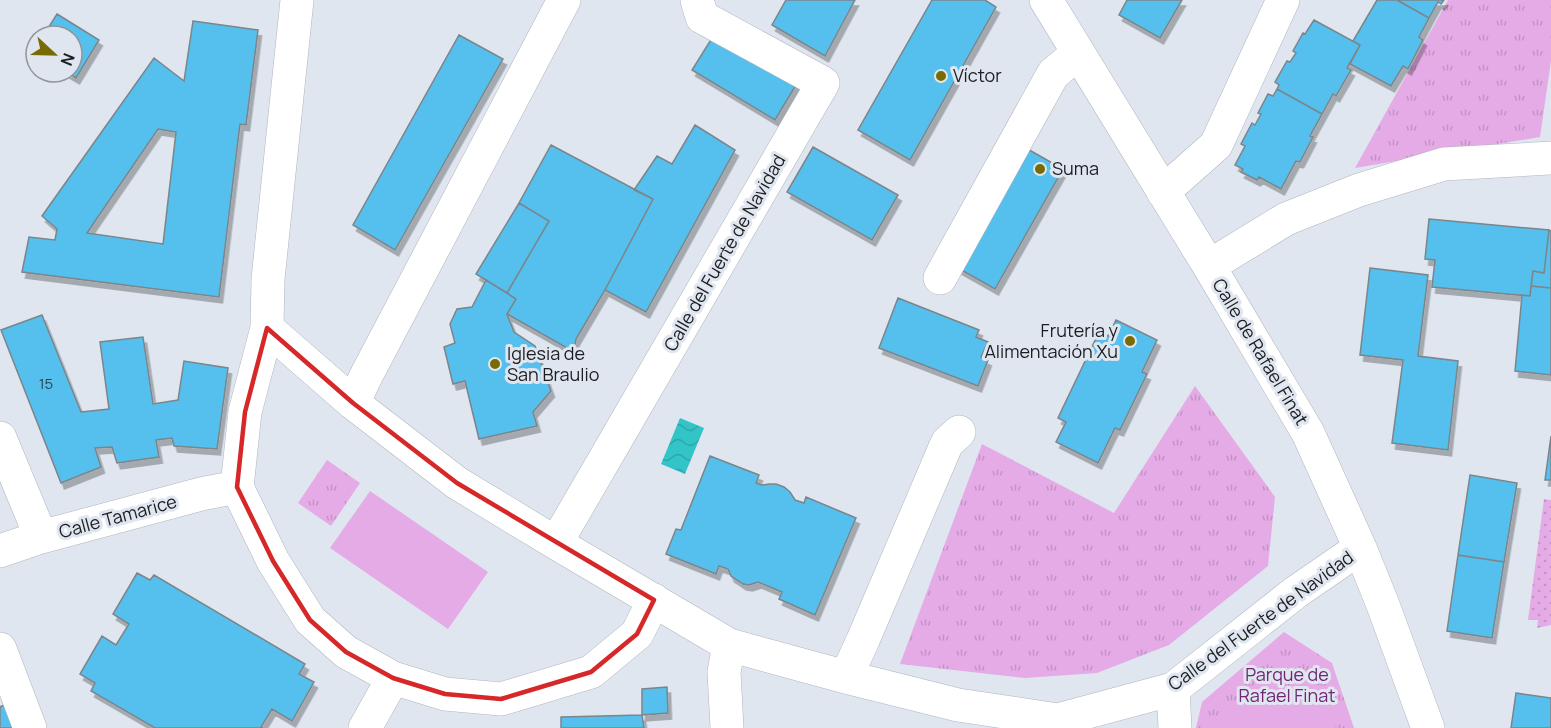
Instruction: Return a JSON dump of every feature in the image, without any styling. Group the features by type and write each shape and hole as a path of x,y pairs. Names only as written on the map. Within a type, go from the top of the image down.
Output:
{"street":[{"path":"297,0 268,279 267,327 245,412 237,487 273,561 310,620 346,652 393,678 445,694 501,699 591,672 637,634 654,600"},
{"name":"Calle de Rafael Finat","path":"1046,0 1209,266 1308,434 1360,548 1428,728"},
{"path":"1163,192 1216,145 1283,0"},
{"path":"353,403 563,3"},
{"name":"Calle del Fuerte de Navidad","path":"556,543 823,83 699,8"},
{"path":"940,278 1053,74 1078,53"},
{"path":"1209,266 1286,219 1359,190 1444,165 1551,158"},
{"name":"Calle del Fuerte de Navidad","path":"267,327 353,403 457,483 729,645 958,705 1058,720 1173,689 1296,592 1360,548"},
{"path":"846,677 948,443 959,432"},
{"path":"0,438 41,537"},
{"name":"Calle Tamarice","path":"0,551 41,537 201,494 237,487"},
{"path":"727,728 724,672 729,645"},
{"path":"0,649 30,728"},
{"path":"365,728 393,678"},
{"path":"1173,689 1175,728"}],"highlighted area":[{"path":"267,328 353,403 457,483 654,600 637,634 591,672 501,699 445,694 393,678 346,652 310,620 273,561 237,487 245,412"}],"green space":[{"path":"1448,0 1551,0 1551,61 1540,137 1355,168"},
{"path":"1195,386 1275,497 1268,566 1169,645 1097,673 1025,678 900,664 982,444 1114,513"},
{"path":"327,460 360,483 331,526 298,503"},
{"path":"370,491 488,572 448,629 330,548"},
{"path":"1544,499 1551,500 1551,625 1537,628 1538,620 1528,620"},
{"name":"Parque de Rafael Finat","path":"1284,632 1332,663 1354,728 1196,728 1202,702"},
{"path":"1287,690 1317,702 1328,713 1336,728 1226,728 1244,704 1250,700 1266,693"}],"water":[{"path":"680,418 704,428 685,474 661,464"}],"building":[{"path":"786,0 855,0 825,56 772,25"},
{"path":"932,0 985,0 996,7 910,160 858,130"},
{"path":"1127,0 1182,0 1160,38 1119,15"},
{"path":"1377,0 1397,0 1429,18 1419,37 1423,40 1408,69 1403,66 1391,86 1350,64 1360,45 1353,41"},
{"path":"1397,0 1444,0 1441,4 1438,2 1429,18"},
{"path":"57,14 73,24 51,24"},
{"path":"1314,20 1360,45 1347,68 1351,70 1336,96 1333,94 1322,114 1277,89 1279,85 1275,82 1287,61 1290,62 1296,53 1293,51 1303,33 1305,34"},
{"path":"193,21 258,30 246,125 240,124 219,297 22,272 29,237 55,240 57,229 42,216 154,58 184,81","holes":["158,129 176,132 163,244 87,233"]},
{"path":"717,30 799,80 775,120 692,70"},
{"path":"84,31 99,40 84,65"},
{"path":"459,35 503,59 395,250 353,225"},
{"path":"1277,89 1322,114 1300,162 1296,161 1281,189 1259,177 1257,180 1241,172 1243,169 1235,165 1245,146 1241,144 1252,123 1255,125 1261,114 1258,113 1268,94 1273,96"},
{"path":"695,125 735,150 646,312 605,290 653,199 634,190 657,156 672,164"},
{"path":"551,145 653,199 576,339 574,352 507,314 516,299 507,293 549,221 519,203"},
{"path":"813,147 898,195 872,240 787,192"},
{"path":"1024,147 1063,169 995,289 956,267"},
{"path":"519,203 549,221 507,293 476,274"},
{"path":"1429,219 1549,230 1544,273 1533,271 1530,296 1432,287 1435,260 1425,259"},
{"path":"1549,230 1551,231 1551,288 1531,286 1533,271 1544,273"},
{"path":"1370,268 1428,275 1418,356 1458,361 1448,450 1392,443 1403,360 1360,355"},
{"name":"Iglesia de San Braulio","path":"486,280 516,299 507,314 514,332 535,346 551,391 533,412 537,426 479,439 465,381 453,384 444,347 455,343 450,324 457,309 472,307"},
{"path":"1531,286 1551,288 1551,375 1515,371 1522,295 1530,296"},
{"path":"898,298 979,330 976,337 988,342 981,357 988,360 978,386 879,348"},
{"path":"42,315 81,412 109,409 100,342 143,337 153,404 178,400 184,361 228,368 217,449 174,446 172,438 156,440 159,457 117,463 112,447 95,448 101,467 61,483 1,330"},
{"path":"1116,320 1157,340 1142,372 1147,374 1120,430 1115,428 1098,463 1056,442 1066,422 1058,418 1099,332 1108,336"},
{"path":"1551,436 1551,480 1545,480"},
{"path":"710,456 759,475 756,483 776,484 784,487 795,500 804,503 806,497 856,518 815,615 779,599 782,592 758,582 743,584 731,576 728,569 719,566 716,574 666,554 676,529 681,530"},
{"path":"1470,475 1517,483 1504,562 1458,555"},
{"path":"1458,555 1504,562 1492,638 1447,631"},
{"path":"137,573 150,580 154,575 305,664 299,674 314,682 292,721 272,709 261,727 263,728 155,728 91,691 95,683 80,674 102,636 116,645 129,624 113,614"},
{"path":"667,687 668,713 642,715 642,689"},
{"path":"1516,693 1551,698 1551,728 1511,728"},
{"path":"4,705 17,728 0,728 0,707"},
{"path":"642,715 644,728 561,728 561,717"}],"place":[{"name":"Víctor","path":"941,76"},
{"name":"Suma","path":"1040,169"},
{"name":"Frutería y Alimentación Xu","path":"1130,341"},
{"name":"Iglesia de San Braulio","path":"495,364"}]}
